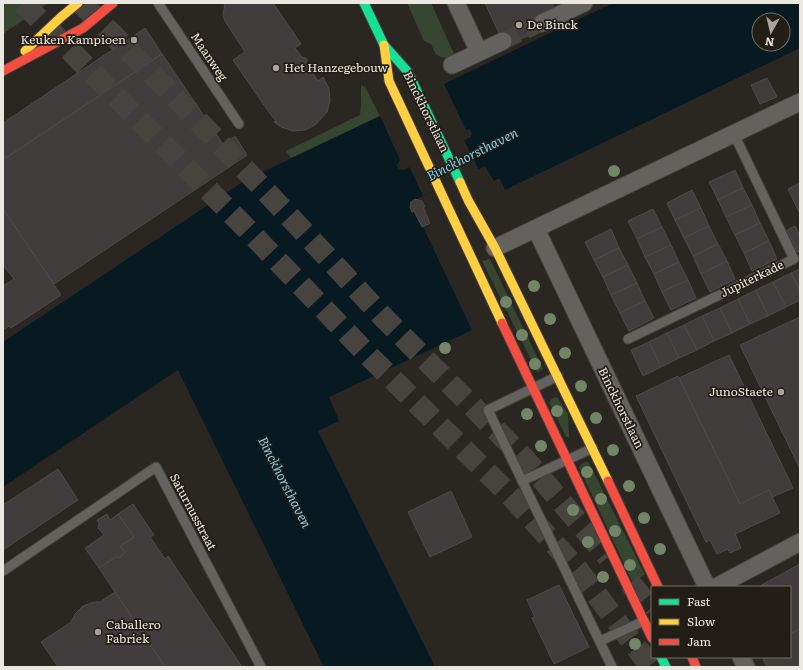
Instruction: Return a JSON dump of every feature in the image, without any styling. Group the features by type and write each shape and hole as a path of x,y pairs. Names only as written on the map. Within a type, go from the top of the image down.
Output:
{"street":[{"path":"4,70 78,3"},
{"path":"4,70 83,28 113,3"},
{"name":"Binckhorstlaan","path":"364,3 384,45 408,72 474,211 496,248 593,448 658,586"},
{"path":"456,3 476,46"},
{"path":"542,23 584,3"},
{"path":"452,65 476,46 503,41"},
{"name":"Binckhorstlaan","path":"384,45 389,81 532,388 648,619 651,633"},
{"path":"496,248 800,102"},
{"name":"Binckhorstlaan","path":"536,229 707,586"},
{"path":"718,586 800,542"},
{"path":"662,658 666,667"},
{"path":"742,658 746,667"}],"lane":[{"name":"Maanweg","path":"158,3 239,124"},
{"name":"Jupiterkade","path":"628,339 794,259 734,134"},
{"path":"558,376 488,410 612,667"},
{"path":"522,481 593,448"},
{"name":"Saturnusstraat","path":"3,571 156,467 261,667"},
{"path":"600,641 648,619"}],"green space":[{"path":"3,3 48,3 3,34"},
{"path":"407,3 431,3 455,56 447,59 436,55 431,44 424,41"},
{"path":"361,85 365,87 380,116 291,158 286,151 360,115"},
{"path":"490,259 543,369 537,372 482,261"},
{"path":"557,397 568,414 569,437 566,437 549,402 553,398"},
{"path":"586,462 589,463 645,575 632,581 579,467 581,464"}],"water":[{"name":"Binckhorsthaven","path":"613,3 800,3 800,48 505,190 500,179 494,181 485,166 411,202 410,207 412,212 414,211 423,227 472,330 329,397 339,421 318,431 435,667 324,667 178,370 3,487 3,342 244,181 380,116 400,160 397,166 398,168 404,170 471,137 472,133 470,129 466,130 444,84"}],"pier":[{"path":"464,140 479,170 423,196 409,166"}],"building":[{"name":"Het Hanzegebouw","path":"225,3 273,3 301,44 295,48 301,57 306,58 306,63 308,66 311,65 314,68 312,72 318,81 323,77 329,89 330,101 327,112 315,125 305,130 293,131 281,127 274,122 277,122 233,60 245,52 225,21 223,15"},
{"name":"De Binck","path":"485,3 552,3 554,7 538,15 545,28 505,46"},
{"path":"145,28 162,54 6,158 3,154 3,123"},
{"path":"162,54 223,144 235,136 247,155 54,284 3,209 3,154 6,158"},
{"path":"767,78 777,97 760,104 751,85"},
{"path":"735,170 743,188 718,200 709,182"},
{"path":"800,183 800,214 788,189"},
{"path":"743,188 752,205 726,217 718,200"},
{"path":"692,190 701,208 675,220 667,203"},
{"path":"415,199 422,201 430,223 422,227 414,211 412,212 410,207 411,202"},
{"path":"752,205 760,223 735,235 726,217"},
{"path":"701,208 709,226 684,238 675,220"},
{"path":"3,209 61,295 11,328 9,326 3,330 3,286 14,279 3,265"},
{"path":"653,209 662,227 637,239 628,221"},
{"path":"760,223 769,241 744,253 735,235"},
{"path":"709,226 718,244 693,256 684,238"},
{"path":"795,226 800,236 800,251 797,252 787,230"},
{"path":"662,227 671,245 645,257 637,239"},
{"path":"611,229 619,248 594,260 585,242"},
{"path":"769,241 777,259 752,271 744,253"},
{"path":"718,244 727,261 701,274 693,256"},
{"path":"671,245 679,262 654,274 645,257"},
{"path":"619,248 628,265 603,277 594,260"},
{"path":"727,261 735,279 710,292 701,274"},
{"path":"679,262 688,280 662,292 654,274"},
{"path":"628,265 637,283 611,295 603,277"},
{"path":"800,269 800,291 791,273"},
{"path":"791,273 800,291 800,300 786,307 773,282"},
{"path":"688,280 696,298 671,310 662,292"},
{"path":"773,282 786,307 768,316 756,290"},
{"path":"637,283 645,301 620,313 611,295"},
{"path":"756,290 768,316 750,324 738,299"},
{"path":"738,299 750,324 732,333 720,308"},
{"path":"645,301 654,318 629,331 620,313"},
{"path":"720,308 732,333 714,341 702,316"},
{"path":"702,316 714,341 697,350 684,325"},
{"name":"JunoStaete","path":"800,317 800,469 740,345"},
{"path":"684,325 697,350 679,358 667,333"},
{"path":"667,333 679,358 661,367 649,342"},
{"path":"649,342 661,367 643,376 631,350"},
{"path":"729,355 793,488 772,497 769,490 740,504 679,378"},
{"path":"678,376 740,504 769,490 780,513 735,534 741,548 730,553 728,549 717,554 710,540 706,542 636,396"},
{"path":"58,469 78,500 3,550 3,505"},
{"path":"451,491 472,537 430,557 408,512"},
{"path":"133,504 154,535 150,537 165,559 168,556 242,667 165,667 99,568 117,556 119,558 125,553 120,546 134,537 118,514"},
{"path":"107,514 110,520 118,514 134,537 120,546 125,553 119,558 117,556 99,568 85,548 104,535 98,528 99,523 97,520"},
{"path":"800,564 800,629 791,634 791,586 760,586"},
{"path":"559,585 589,647 554,664 532,618 535,617 527,600"},
{"name":"Caballero Fabriek","path":"115,592 165,667 58,667 41,642 71,622 75,614 83,606 94,602 100,602"},
{"path":"800,629 800,667 767,667 763,659 765,658 791,658 791,634"}],"tunnel":[{"path":"23,3 245,227 370,357 511,496 578,570 651,667"},
{"path":"82,4 261,186 384,318 524,458 608,557"},
{"path":"503,41 542,23"},
{"path":"630,583 651,609"}],"traffic: fast":[{"path":"364,3 384,45 408,72 460,182"},
{"path":"662,658 666,667"}],"traffic: slow":[{"path":"25,51 78,3"},
{"path":"384,45 389,81 502,323"},
{"path":"460,182 468,200 495,248 608,481"}],"traffic: jam":[{"path":"3,71 83,28 113,3"},
{"path":"502,323 651,636"},
{"path":"608,481 658,586"},
{"path":"692,658 696,667"}],"place":[{"name":"De Binck","path":"519,25"},
{"name":"Keuken Kampioen","path":"134,40"},
{"name":"Het Hanzegebouw","path":"276,68"},
{"name":"JunoStaete","path":"781,392"},
{"name":"Caballero Fabriek","path":"98,632"}]}
